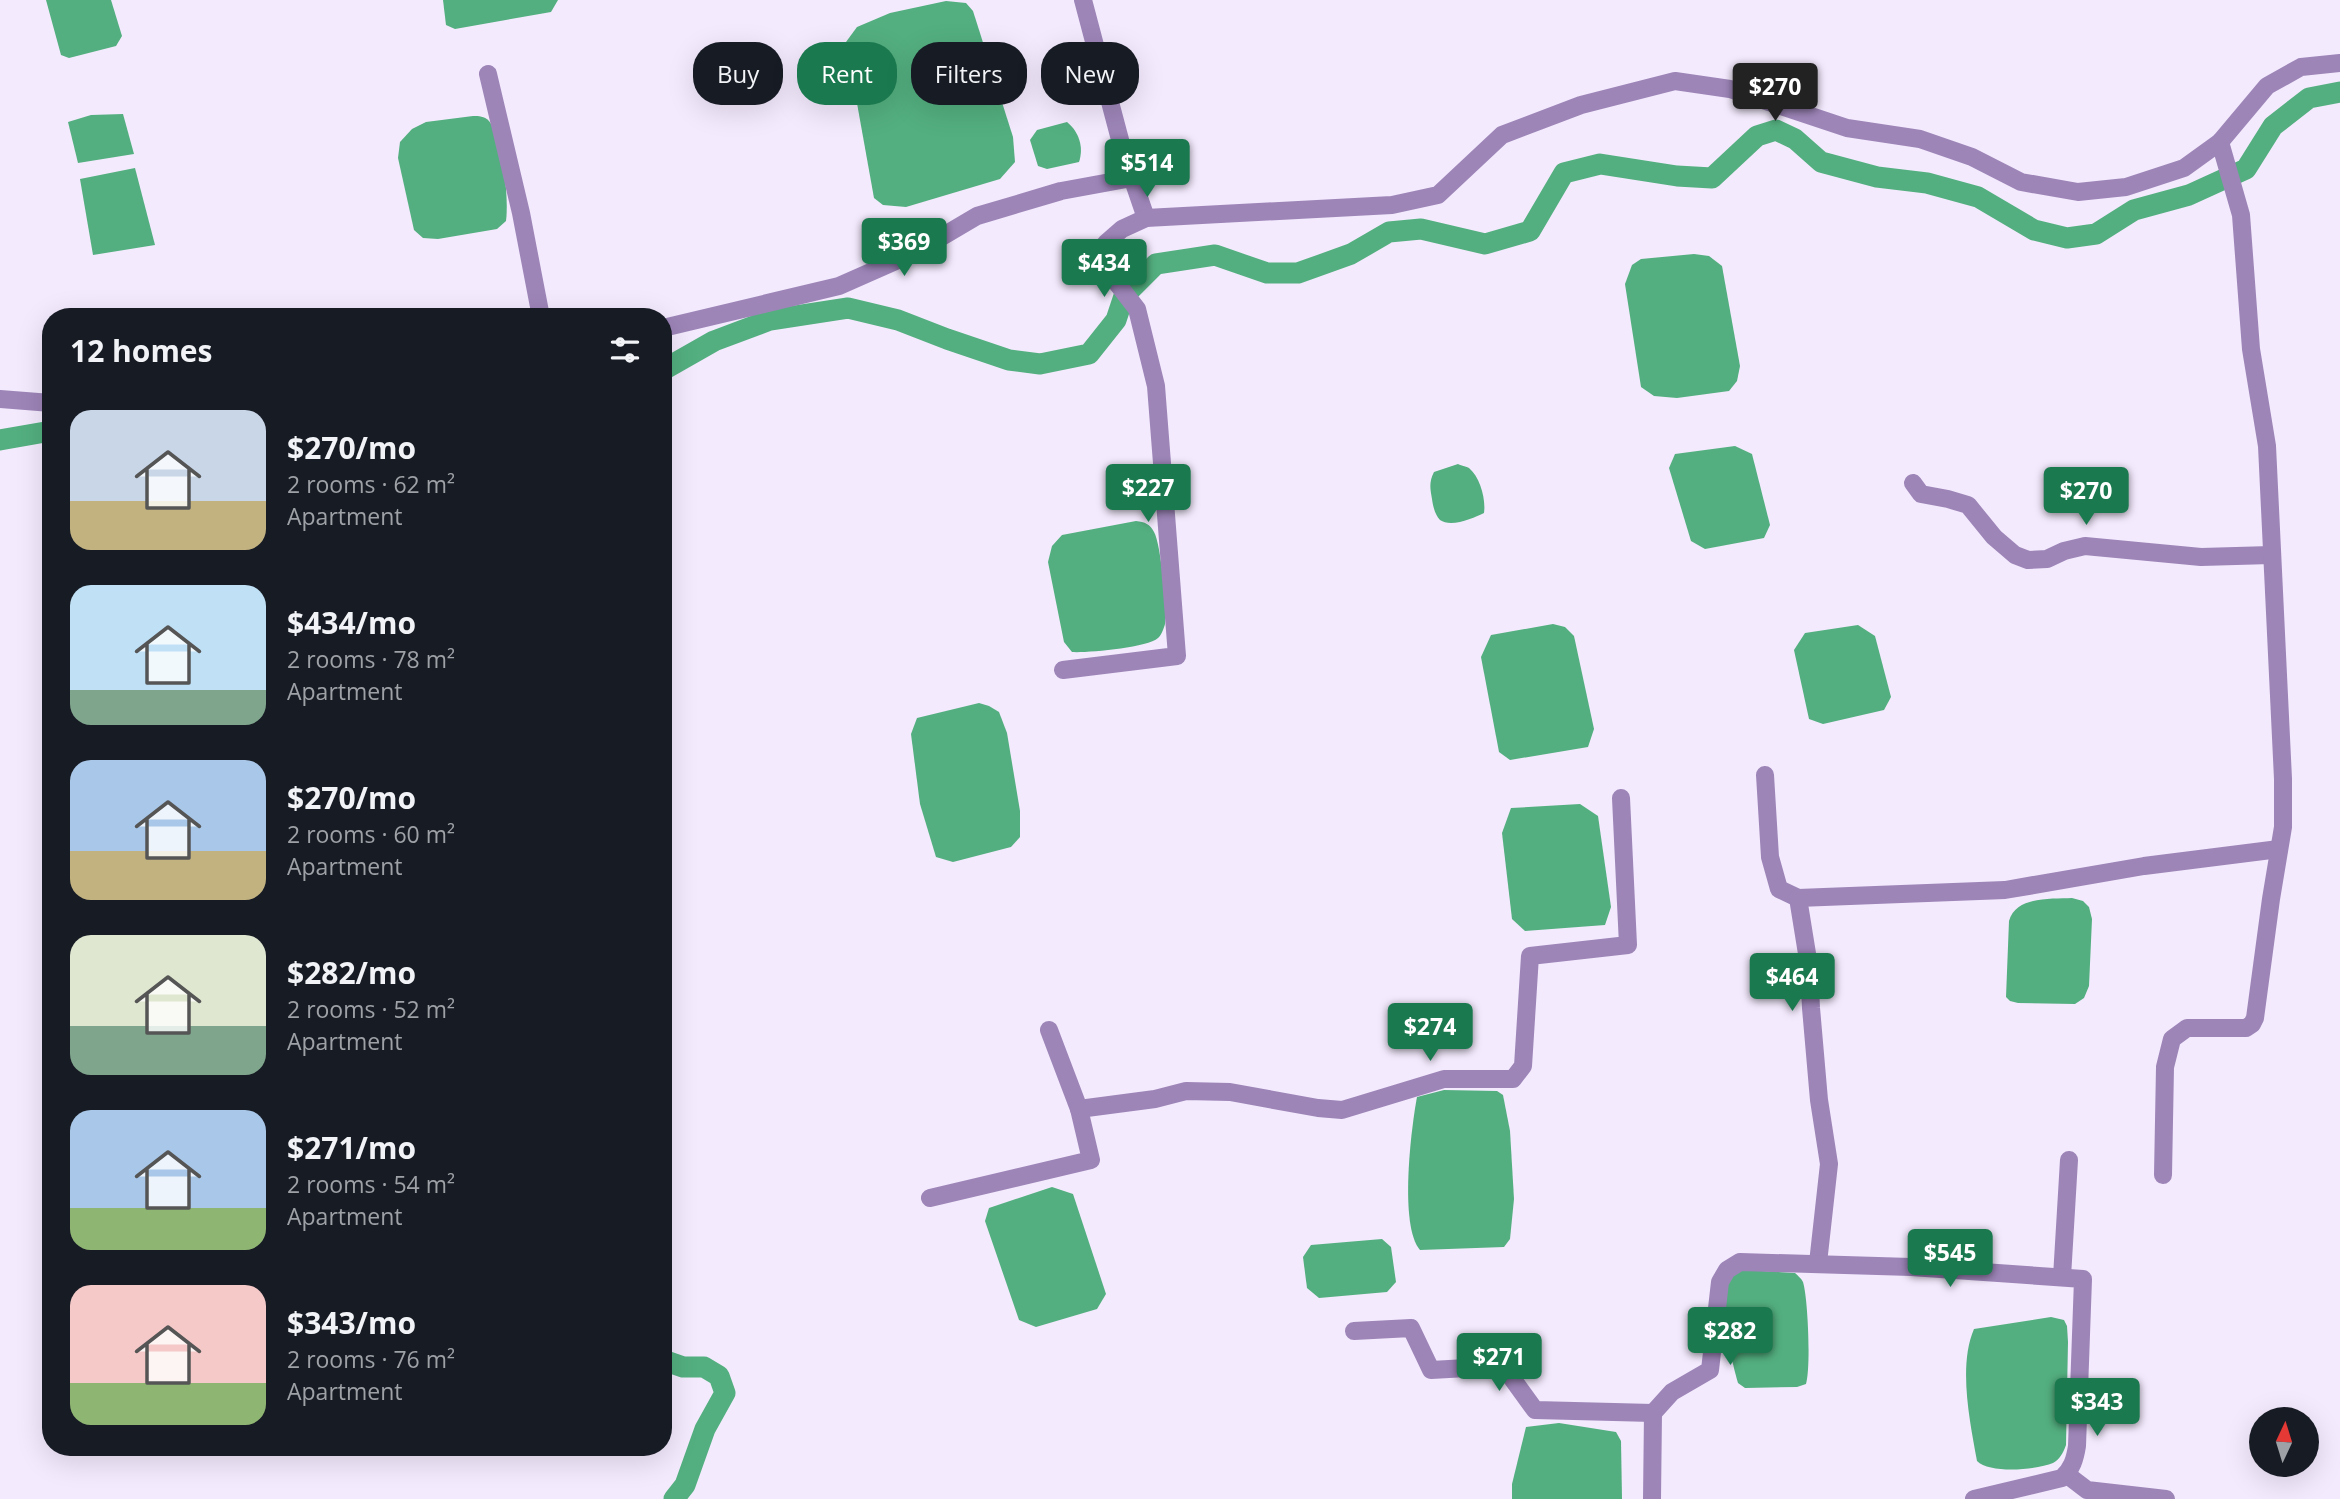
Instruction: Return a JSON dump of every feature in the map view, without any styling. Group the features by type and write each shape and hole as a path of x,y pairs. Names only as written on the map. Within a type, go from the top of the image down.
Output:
{"street":[{"path":"1083,0 1132,178 1146,218"},
{"path":"1063,670 1177,656 1156,386 1137,309 1102,264 1106,243 1122,229 1146,218 1392,205 1438,195 1502,135 1581,105 1675,81 1730,89 1847,128 1920,139 1972,158 2021,182 2078,192 2126,187 2184,168 2220,142 2267,86 2301,67 2340,63"},
{"path":"488,74 521,213 539,308"},
{"path":"2163,1175 2165,1067 2169,1046 2172,1039 2187,1028 2246,1028 2252,1024 2283,827 2267,446 2251,349 2241,215 2220,142"},
{"path":"672,326 839,286 916,252 977,216 1061,191 1132,178"},
{"path":"0,399 42,402"},
{"path":"1913,483 1921,494 1968,505 1994,537 2015,555 2028,560 2048,559 2064,551 2085,546 2201,557 2271,555"},
{"path":"1765,775 1770,857 1780,889 1798,898 2005,890 2156,864 2279,849"},
{"path":"1079,1109 1155,1099 1186,1091 1230,1092 1342,1110 1444,1079 1513,1079 1523,1066 1530,956 1628,944 1621,798"},
{"path":"1798,898 1810,966 1819,1100 1829,1164 1818,1263"},
{"path":"930,1198 1091,1160 1079,1109 1049,1030"},
{"path":"2062,1277 2069,1160"},
{"path":"1653,1499 1653,1413 1672,1392 1710,1370 1720,1282 1727,1270 1741,1262 1818,1263 2083,1279 2077,1446 2074,1461 2062,1478 1974,1499"},
{"path":"1354,1331 1411,1328 1431,1370 1503,1367 1535,1410 1653,1413"},
{"path":"2066,1474 2087,1490 2166,1499"}],"shaded area":[{"path":"46,0 111,0 122,36 116,46 69,58 61,55"},
{"path":"443,0 558,0 551,12 455,29 446,25"},
{"path":"946,1 966,3 973,11 983,42 911,42 911,105 1003,105 1013,137 1015,162 1000,179 906,207 883,205 874,198 857,105 897,105 897,42 846,42 857,27 890,13"},
{"path":"123,114 134,154 78,163 68,122 91,115"},
{"path":"473,116 489,121 498,140 506,184 506,221 497,229 438,239 423,238 414,230 398,158 400,142 412,129 426,122"},
{"path":"1067,122 1075,130 1079,140 1079,162 1047,169 1038,166 1030,140 1037,130"},
{"path":"135,168 155,245 93,255 80,179"},
{"path":"1694,254 1709,256 1722,266 1740,366 1737,381 1729,391 1677,398 1654,396 1641,387 1625,284 1632,265 1641,259"},
{"path":"1735,446 1752,454 1770,525 1764,538 1705,549 1691,541 1669,468 1675,454"},
{"path":"1458,464 1469,468 1476,477 1483,495 1484,513 1450,523 1437,516 1430,485 1434,472"},
{"path":"1136,521 1149,525 1157,539 1165,605 1162,632 1152,642 1142,645 1072,652 1064,642 1048,562 1052,546 1062,535"},
{"path":"1553,624 1565,627 1574,636 1594,729 1588,747 1510,760 1499,752 1481,657 1491,635"},
{"path":"1858,625 1875,636 1891,697 1884,710 1823,724 1809,719 1794,650 1805,633"},
{"path":"979,703 999,712 1007,733 1020,811 1020,837 1011,847 953,862 936,857 920,804 911,734 917,718"},
{"path":"1580,804 1598,816 1611,907 1605,925 1525,931 1512,919 1502,833 1511,808"},
{"path":"2072,898 2083,901 2089,907 2092,919 2089,986 2084,998 2075,1004 2010,1001 2006,997 2009,921 2013,913 2019,907 2035,900"},
{"path":"1444,1090 1497,1091 1503,1095 1510,1131 1514,1199 1510,1239 1504,1247 1420,1250 1414,1238 1410,1220 1408,1176 1417,1097"},
{"path":"1052,1187 1073,1194 1106,1294 1097,1309 1036,1327 1019,1320 985,1221 989,1208"},
{"path":"1382,1239 1391,1247 1396,1282 1387,1292 1319,1298 1307,1288 1303,1257 1311,1245"},
{"path":"1745,1270 1795,1273 1803,1282 1808,1333 1806,1384 1797,1387 1745,1388 1738,1383 1726,1326 1725,1296 1733,1272"},
{"path":"2051,1317 2064,1320 2067,1326 2064,1451 2053,1463 2036,1467 2013,1470 1983,1465 1977,1461 1967,1394 1967,1360 1974,1329"},
{"path":"1559,1423 1616,1432 1621,1441 1622,1499 1512,1499 1512,1484 1526,1427"}],"waterway":[{"path":"672,365 714,341 770,320 848,308 898,320 1009,360 1040,364 1089,354 1116,320 1124,296 1156,264 1215,255 1267,273 1298,273 1351,254 1389,232 1421,229 1485,244 1530,231 1564,173 1600,164 1677,176 1712,178 1757,136 1776,130 1795,139 1821,162 1877,177 1927,183 1978,197 2034,230 2067,238 2096,234 2134,210 2189,195 2246,169 2273,126 2309,98 2340,92"},
{"path":"0,440 42,433"},
{"path":"672,1363 683,1367 704,1367 719,1376 725,1393 705,1429 685,1485 674,1499"}]}
